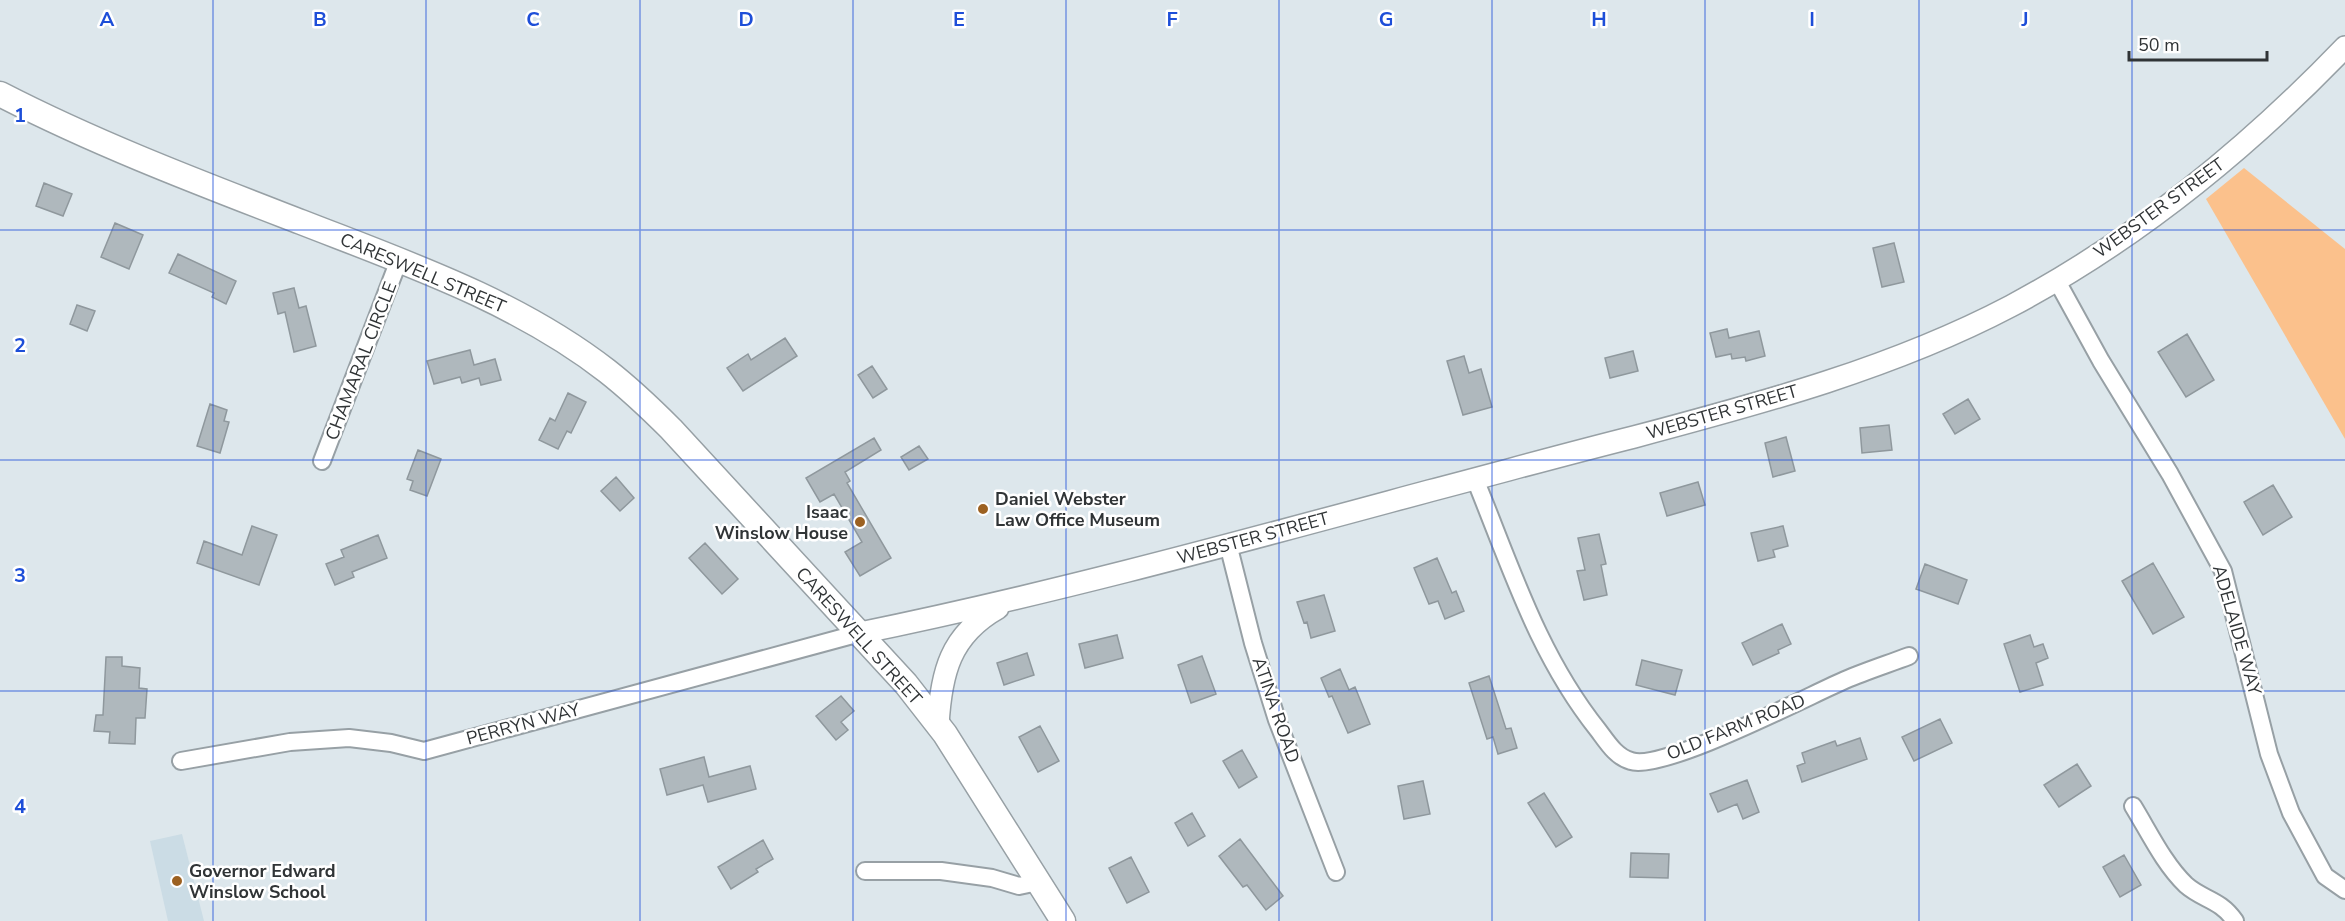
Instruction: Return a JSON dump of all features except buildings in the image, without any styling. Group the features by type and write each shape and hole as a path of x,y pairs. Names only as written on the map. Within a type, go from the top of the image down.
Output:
{"main road":[{"name":"CARESWELL STREET","path":"0,94 97,140 460,285 561,339 606,370 671,429 906,684 938,725 1063,921"}],"street":[{"name":"WEBSTER STREET","path":"860,633 1014,599 1475,479 1773,398 1878,364 2008,308 2127,236 2204,179 2345,47"},
{"name":"CHAMARAL CIRCLE","path":"322,461 399,260"},
{"name":"ADELAIDE WAY","path":"2057,280 2101,361 2170,474 2223,571 2269,754 2290,813 2325,876 2345,890"},
{"name":"OLD FARM ROAD","path":"1475,479 1525,608 1548,656 1572,695 1595,726 1617,754 1631,762 1645,763 1681,753 1845,680 1909,656"},
{"name":"ATINA ROAD","path":"1228,544 1253,643 1276,720 1336,872"},
{"name":"WEBSTER STREET","path":"938,725 940,691 954,651 969,627 1014,599"},
{"name":"PERRYN WAY","path":"181,761 290,742 349,738 391,743 424,751 860,633"},
{"path":"2133,806 2173,870 2187,886 2215,901 2235,921"},
{"path":"865,872 941,870 992,878 1019,886 1038,882"}],"shaded area":[{"path":"2244,168 2345,249 2345,439 2206,199"},
{"name":"Governor Edward Winslow School","path":"182,834 204,921 168,921 150,841"}],"place":[{"name":"Daniel Webster Law Office Museum","path":"983,509"},
{"name":"Isaac Winslow House","path":"860,522"},
{"name":"Governor Edward Winslow School","path":"177,881"}]}
